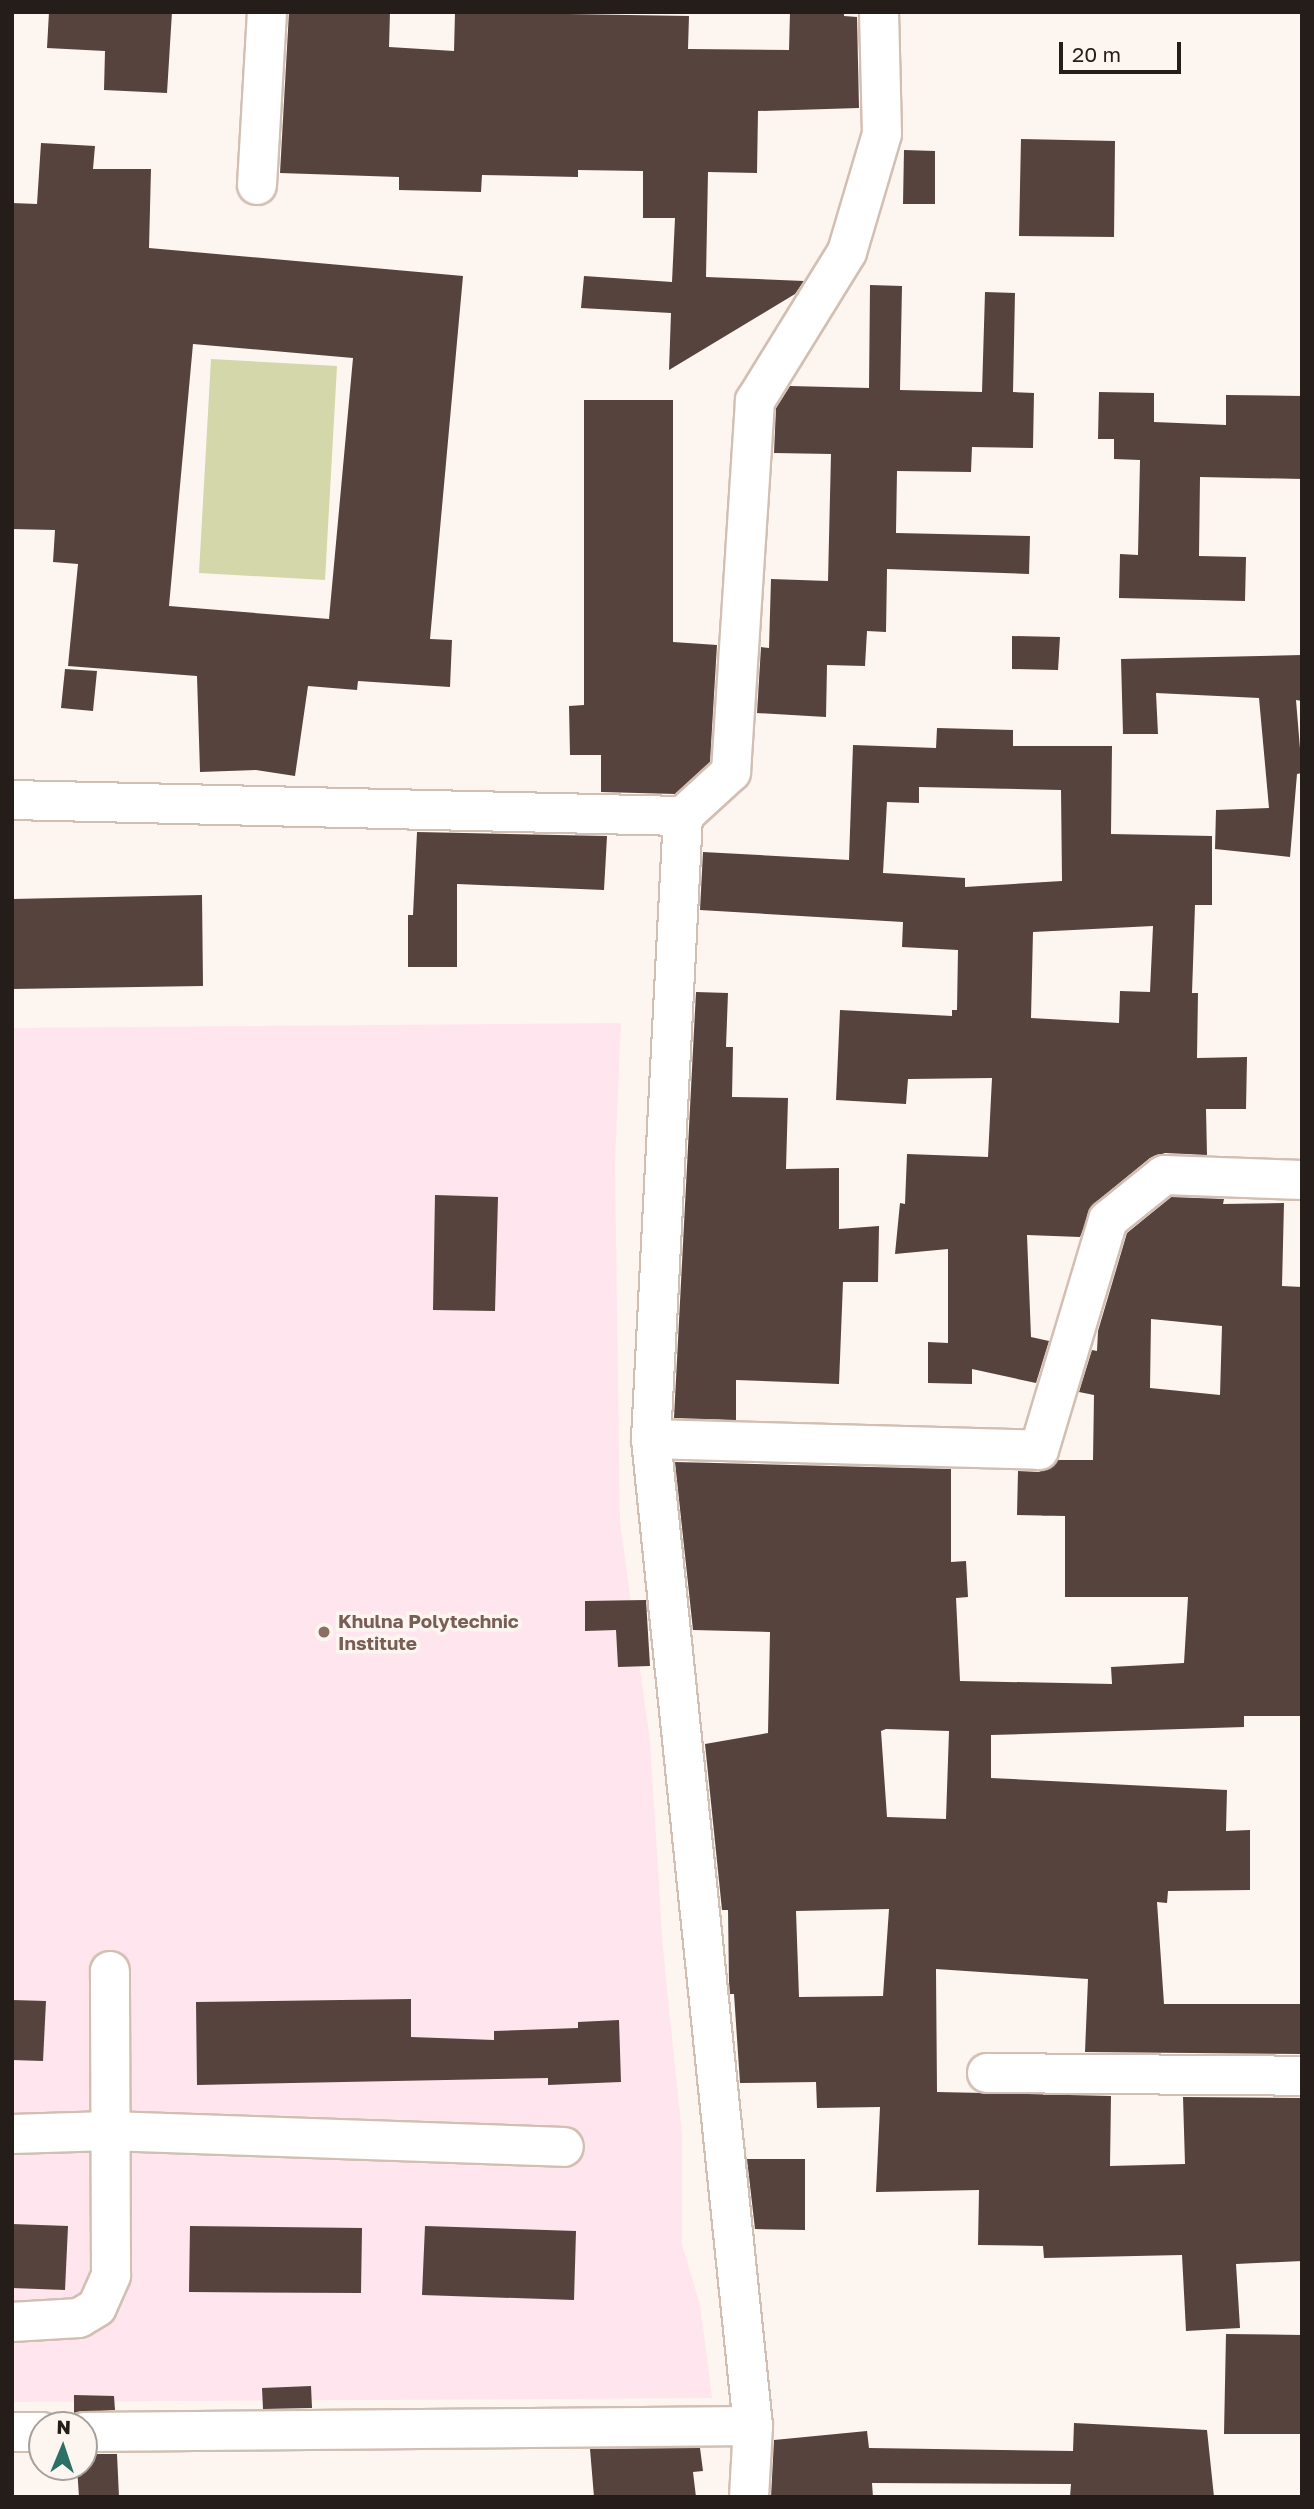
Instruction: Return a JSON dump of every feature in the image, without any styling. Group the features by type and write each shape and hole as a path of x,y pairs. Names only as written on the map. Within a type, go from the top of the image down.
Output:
{"street":[{"path":"257,185 267,12"},
{"path":"12,800 683,816 731,772 755,401 847,252 882,134 879,12"},
{"path":"683,816 651,1439 752,2426 749,2497"},
{"path":"651,1439 1039,1450 1108,1220 1164,1175 1302,1180"},
{"path":"12,2322 79,2318 97,2307 111,2275 110,1971"},
{"path":"987,2073 1302,2076"},
{"path":"12,2134 109,2131 564,2147"},
{"path":"98,2432 752,2426"}],"shaded area":[{"name":"Khulna Polytechnic Institute","path":"621,1023 615,1163 620,1522 650,1742 663,1949 682,2135 682,2244 700,2305 712,2398 12,2402 12,1028"}],"green space":[{"path":"211,359 337,366 325,580 199,573"}],"building":[{"path":"49,12 172,12 167,93 104,90 105,51 47,48"},
{"path":"289,12 390,12 389,47 454,51 455,12 689,16 688,49 789,50 790,12 844,12 844,16 857,17 859,108 758,111 757,173 708,172 706,277 804,281 795,294 669,370 671,313 581,308 584,276 672,282 675,218 643,218 643,171 578,170 578,177 482,175 481,192 399,190 399,177 280,173"},
{"path":"1021,139 1115,141 1114,237 1019,236"},
{"path":"41,143 95,146 93,169 151,169 149,248 463,276 430,639 452,640 450,687 358,681 357,690 308,686 295,776 256,770 200,772 197,676 68,666 78,564 53,562 55,530 12,529 12,203 37,204","holes":["193,344 353,358 329,619 169,606"]},
{"path":"904,150 935,151 935,204 903,204"},
{"path":"870,285 902,286 900,390 982,392 985,292 1015,293 1013,392 1034,393 1033,448 972,447 971,472 897,471 896,533 1030,536 1029,574 887,569 886,632 867,631 865,666 827,665 826,717 757,713 761,647 769,648 771,579 828,581 831,454 774,453 776,408 790,386 869,388"},
{"path":"1099,392 1154,393 1154,422 1226,425 1226,395 1302,396 1302,479 1200,477 1199,556 1246,557 1245,601 1119,598 1120,554 1138,555 1140,460 1114,459 1114,439 1098,439"},
{"path":"584,400 673,400 673,642 717,645 710,762 675,794 601,792 601,755 570,755 569,706 584,705"},
{"path":"1012,636 1060,637 1058,670 1012,669"},
{"path":"1302,655 1302,701 1296,700 1302,773 1297,774 1290,857 1215,849 1216,810 1269,808 1259,698 1156,693 1158,734 1123,734 1121,659"},
{"path":"65,669 97,671 93,711 61,708"},
{"path":"937,728 1013,730 1013,746 1112,746 1111,834 1212,836 1212,905 1195,905 1192,993 1198,993 1197,1058 1247,1057 1246,1109 1206,1109 1207,1155 1165,1153 1150,1158 1094,1204 1080,1237 1027,1235 1031,1337 1049,1341 1036,1383 972,1369 972,1384 928,1383 928,1342 948,1343 948,1249 895,1254 900,1203 905,1204 907,1154 988,1157 992,1078 908,1079 906,1104 836,1100 840,1010 952,1016 952,1010 957,1010 958,950 902,947 903,922 700,910 703,852 849,860 853,745 936,748","holes":["919,787 1061,790 1062,881 965,887 965,878 883,873 887,802 919,803","1153,926 1150,992 1120,991 1119,1023 1031,1018 1033,932"]},
{"path":"417,832 607,836 604,890 457,884 457,967 408,967 408,915 413,915"},
{"path":"202,895 203,986 12,989 12,899"},
{"path":"696,992 728,993 726,1047 733,1047 732,1097 788,1098 786,1169 839,1168 839,1229 879,1226 878,1282 843,1282 839,1384 736,1380 736,1420 674,1418"},
{"path":"435,1195 498,1197 495,1311 433,1310"},
{"path":"1171,1197 1224,1199 1223,1204 1284,1203 1282,1286 1302,1287 1302,1716 1244,1716 1244,1727 991,1735 991,1778 1227,1790 1226,1831 1250,1830 1250,1890 1168,1891 1167,1903 1157,1902 1164,2004 1301,2004 1300,2054 1085,2052 1088,1979 936,1969 937,2092 1111,2096 1110,2166 1185,2164 1183,2097 1302,2098 1302,2261 1236,2264 1240,2328 1186,2331 1182,2255 1044,2258 1043,2246 978,2245 979,2190 876,2192 880,2107 817,2108 816,2082 740,2083 734,1994 730,1994 729,1982 728,1910 722,1910 705,1744 768,1733 770,1632 693,1630 675,1462 951,1469 951,1562 966,1561 968,1597 956,1598 960,1681 1112,1684 1111,1667 1184,1663 1188,1597 1065,1597 1065,1516 1017,1515 1018,1471 1039,1472 1058,1460 1093,1460 1094,1395 1079,1392 1092,1350 1097,1351 1098,1331 1127,1233","holes":["1151,1319 1222,1326 1220,1395 1150,1388","881,1731 949,1731 946,1819 887,1817","889,1909 883,1996 799,1997 796,1911"]},
{"path":"646,1600 650,1666 618,1667 616,1630 585,1631 585,1601"},
{"path":"411,1999 411,2037 494,2040 494,2031 578,2028 578,2022 619,2020 621,2082 548,2085 548,2078 197,2085 196,2002"},
{"path":"12,2000 46,2001 43,2061 12,2060"},
{"path":"747,2159 805,2159 805,2230 755,2229"},
{"path":"12,2224 68,2226 65,2290 12,2288"},
{"path":"190,2226 362,2228 361,2293 189,2292"},
{"path":"425,2226 576,2231 574,2300 422,2295"},
{"path":"1226,2334 1302,2335 1302,2434 1224,2434"},
{"path":"311,2386 312,2408 263,2409 262,2388"},
{"path":"74,2395 114,2396 115,2410 74,2411"},
{"path":"1074,2423 1207,2430 1214,2497 1070,2497 1071,2484 872,2483 873,2497 771,2497 774,2440 867,2431 869,2448 1073,2451"},
{"path":"700,2448 703,2471 693,2472 696,2497 594,2497 590,2449"},
{"path":"98,2454 117,2454 119,2497 79,2497 78,2481 98,2481"}],"place":[{"name":"Khulna Polytechnic Institute","path":"324,1632"}]}
